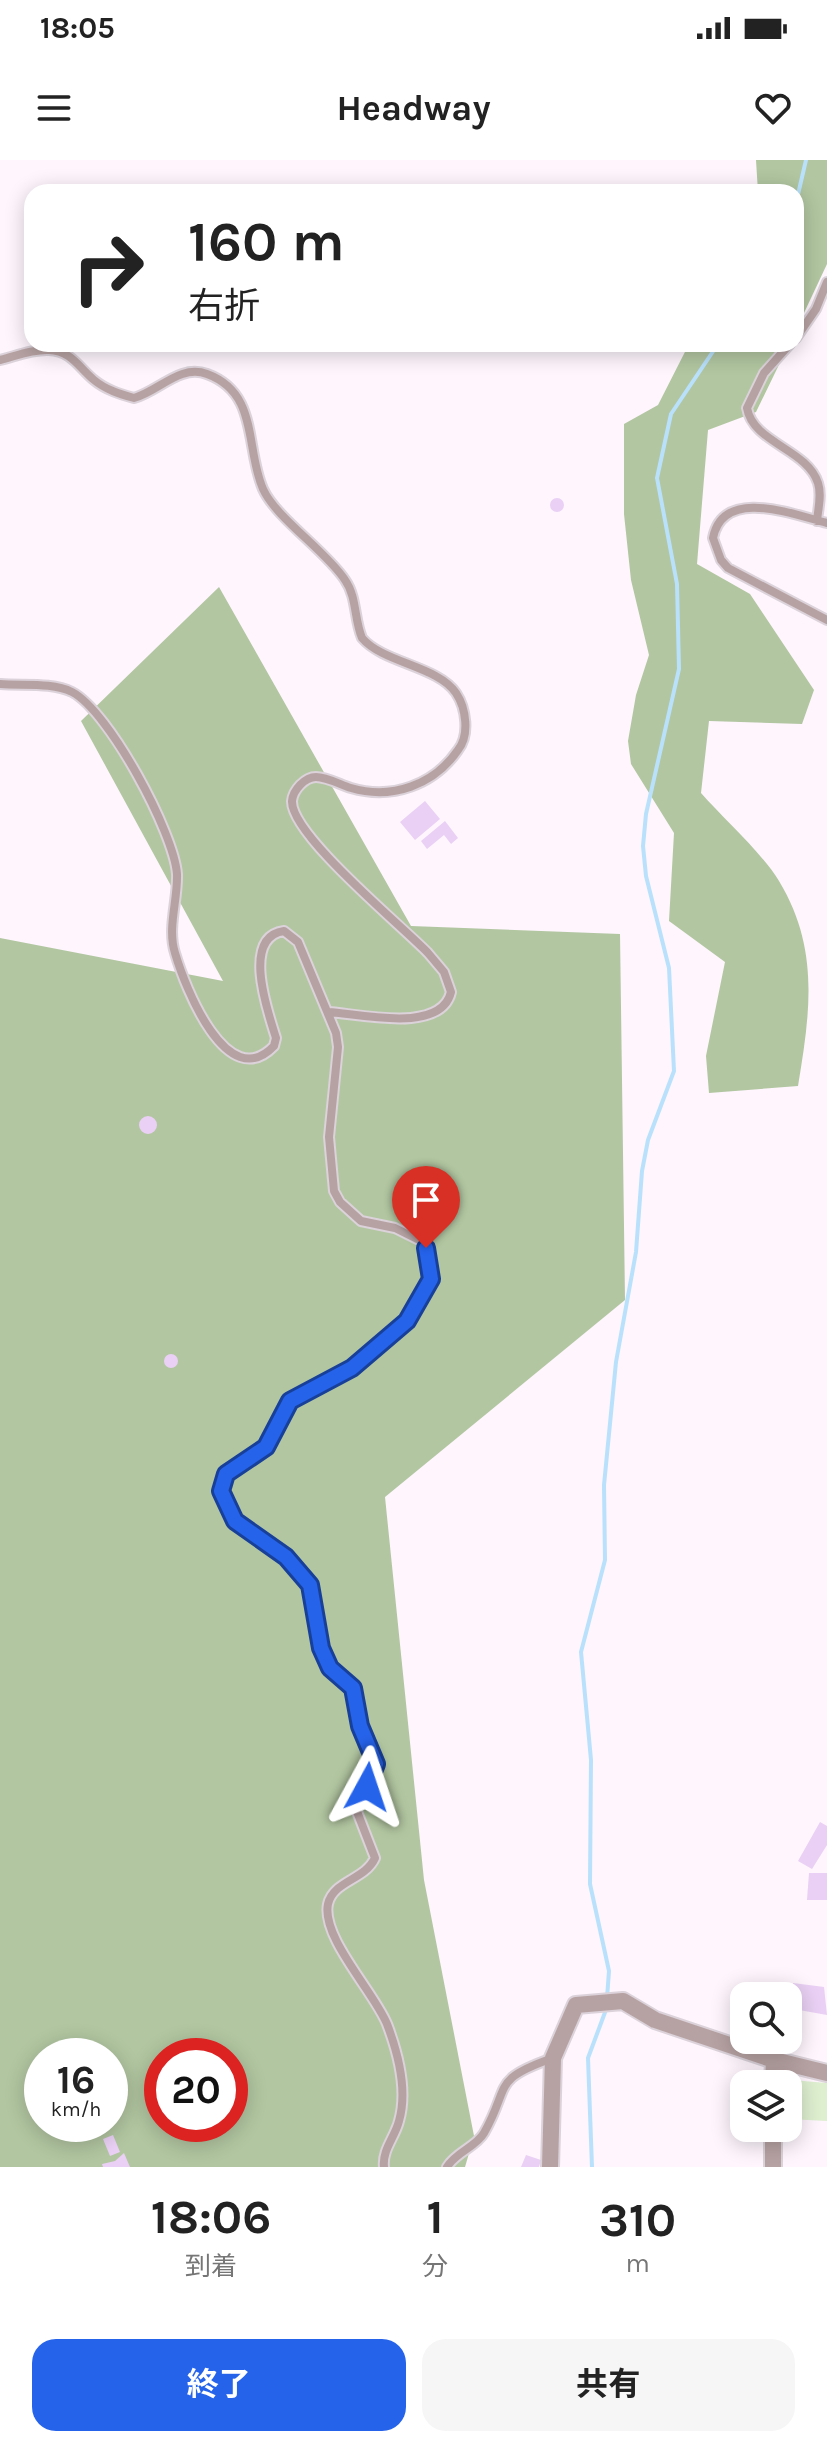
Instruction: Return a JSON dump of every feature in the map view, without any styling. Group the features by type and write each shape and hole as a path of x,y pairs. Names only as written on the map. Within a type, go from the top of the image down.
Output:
{"street":[{"path":"550,2167 553,2058 576,2005 623,2001 655,2020 774,2060 827,2073"},
{"path":"774,2060 774,2070"},
{"path":"773,2142 773,2167"}],"lane":[{"path":"804,326 816,309 827,282"},
{"path":"0,360 30,352"},
{"path":"59,352 74,359 95,381 115,393 134,398 186,372 206,373 225,383 246,412 263,489 348,583 362,638 369,645 455,691 465,715 465,734 461,746 434,776 409,789 355,789 317,777 308,779 294,792 292,802 299,823 319,847 428,953 444,972 451,992 445,1005 425,1017 329,1012"},
{"path":"783,352 764,373 747,408 759,429 812,472 820,493 817,521"},
{"path":"827,523 757,507 741,508 720,522 713,538 721,560 728,568 827,620"},
{"path":"0,684 58,688 79,696 122,751 171,842 177,872 174,949 188,992 223,1048 246,1059 256,1058 274,1046 276,1038 261,982 264,942 274,933 284,931 298,942 329,1012 338,1047 329,1137 334,1191 361,1221 395,1228 421,1241 430,1258 431,1279 407,1321 366,1358 290,1401 266,1447 226,1474 221,1491 235,1521 286,1557 310,1585 321,1648 330,1668 353,1688 360,1726 376,1764 356,1809 375,1858 366,1873 337,1889 327,1912 336,1941 371,1992 386,2022 399,2066 402,2107 383,2156 384,2167"},
{"path":"447,2167 454,2157 484,2133 498,2094 509,2078 524,2068 553,2058"}],"green space":[{"path":"756,160 827,160 827,264 804,313 804,184 758,184"},
{"path":"685,352 785,352 756,412 708,430 697,564 750,594 814,690 802,724 709,721 701,793 772,870 792,906 801,931 806,956 808,1007 798,1086 709,1093 706,1056 725,962 669,921 674,833 631,764 628,741 636,695 649,655 631,580 624,514 624,424 658,405"},
{"path":"219,587 411,926 620,934 625,1300 385,1497 424,1880 474,2136 465,2167 0,2167 0,938 223,981 81,721"},
{"path":"802,2081 827,2083 827,2121 802,2120"}],"building":[{"path":"557,498 564,505 557,512 550,505"},
{"path":"425,801 440,819 415,840 400,822"},
{"path":"445,821 458,838 451,844 444,835 427,849 421,841"},
{"path":"148,1116 157,1125 148,1134 139,1125"},
{"path":"171,1354 178,1361 171,1368 164,1361"},
{"path":"820,1822 827,1826 827,1845 812,1869 798,1861"},
{"path":"809,1873 827,1873 827,1900 807,1900"},
{"path":"802,1984 824,1987 827,2015 802,2011"},
{"path":"104,2142 116,2142 120,2152 110,2156"},
{"path":"124,2153 130,2167 103,2167 102,2164 115,2161"},
{"path":"526,2155 541,2160 539,2167 521,2167"}],"waterway":[{"path":"800,184 806,160"},
{"path":"607,1998 609,1971 590,1884 591,1760 581,1652 605,1560 604,1485 616,1362 636,1252 642,1171 648,1140 674,1071 669,968 646,876 643,846 646,814 679,669 677,584 657,478 671,414 713,352"},
{"path":"592,2167 588,2058 607,2007"}],"route":[{"path":"367,1787 376,1764 360,1726 358,1697 350,1684 327,1664 321,1648 315,1596 310,1585 286,1557 263,1544 235,1521 228,1512 221,1491 226,1474 234,1466 266,1447 290,1401 352,1368 407,1321 431,1279 426,1248"}]}
